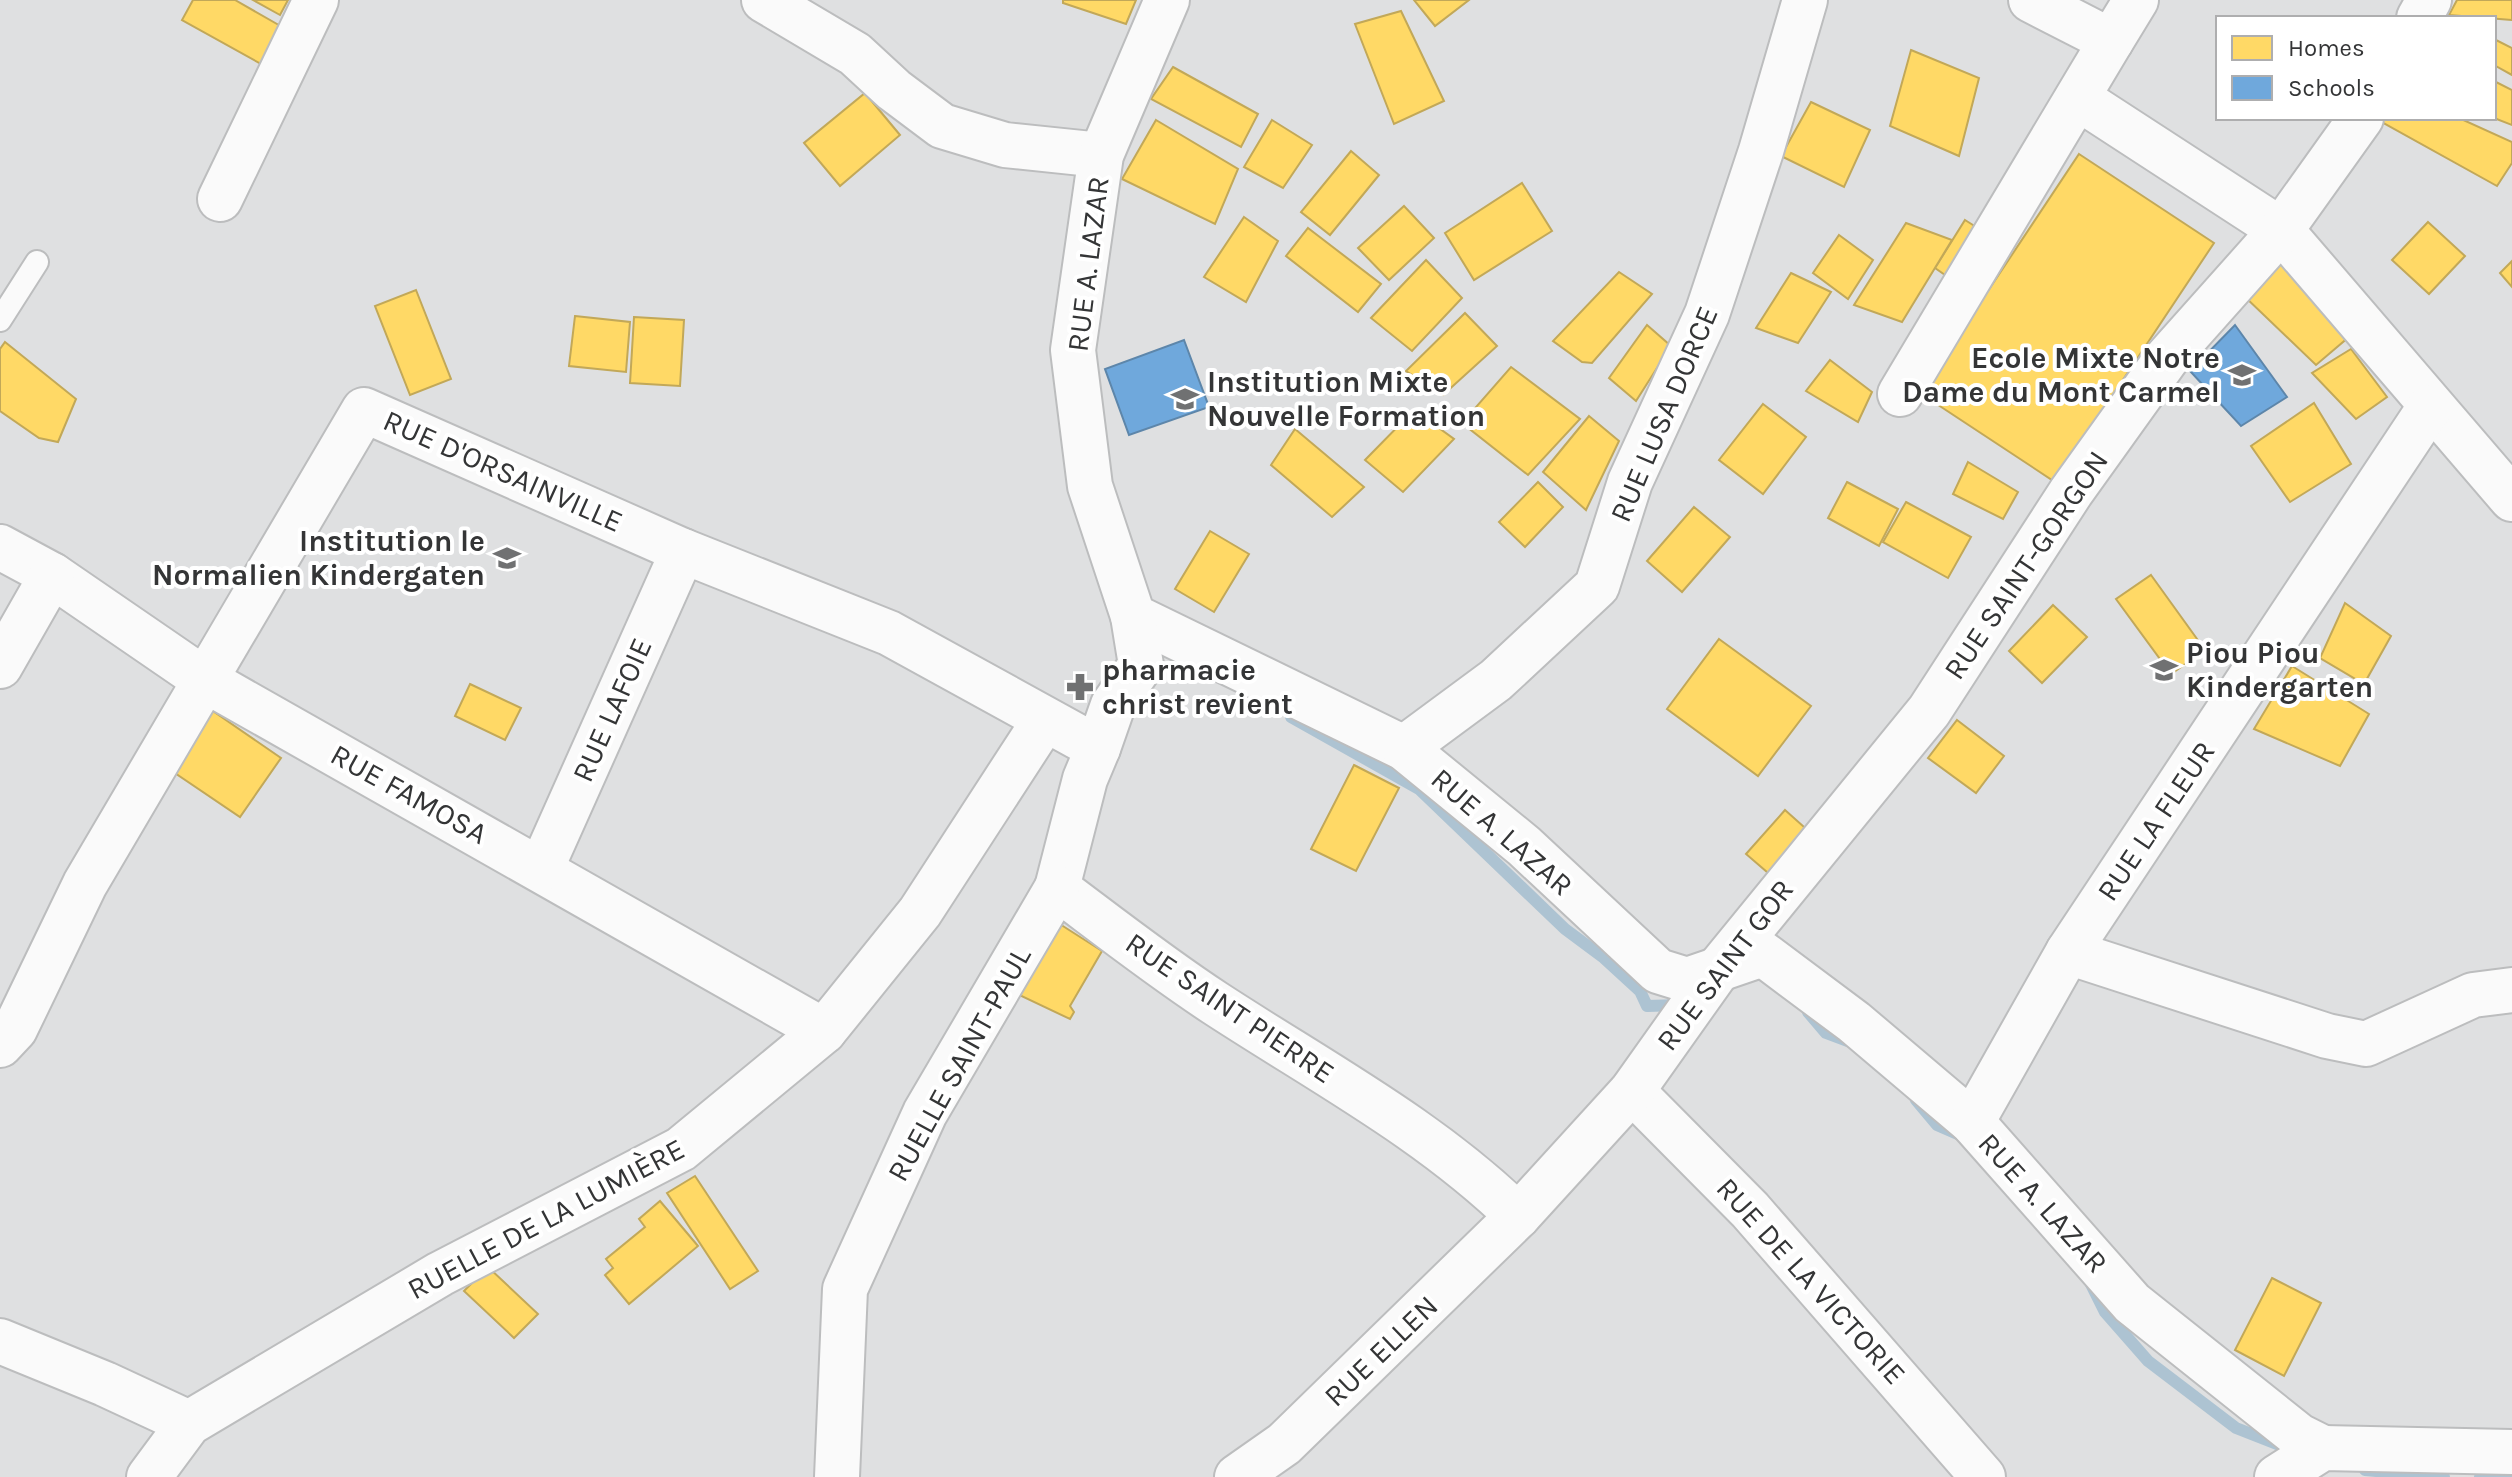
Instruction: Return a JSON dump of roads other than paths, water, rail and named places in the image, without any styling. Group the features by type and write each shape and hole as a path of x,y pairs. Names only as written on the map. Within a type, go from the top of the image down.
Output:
{"street":[{"path":"220,199 316,0"},
{"path":"764,0 855,54 894,90 942,126 1005,145 1101,155"},
{"name":"RUE A. LAZAR","path":"1167,0 1101,155 1073,350 1090,486 1133,616 1404,748 1524,846 1658,971 1687,980 1763,954 1854,1022 1972,1122 2132,1303 2299,1436 2323,1448"},
{"name":"RUE LUSA DORCE","path":"1404,748 1496,680 1597,586 1630,482 1707,314 1761,151 1805,0"},
{"path":"2031,0 2111,41"},
{"path":"1900,394 2136,0"},
{"path":"2078,98 2281,230 2512,499"},
{"name":"RUE SAINT-GORGON","path":"1929,711 2071,492 2167,358 2281,230 2360,120"},
{"name":"RUE LA FLEUR","path":"1972,1122 2068,952 2430,407"},
{"name":"RUE D'ORSAINVILLE","path":"0,1045 15,1029 85,884 364,410 683,551 889,633 1098,748"},
{"name":"RUE FAMOSA","path":"0,547 52,575 205,680 824,1031"},
{"name":"RUE LAFOIE","path":"541,869 683,551"},
{"path":"0,666 52,575"},
{"path":"1057,888 1085,779 1113,705 1141,665 1133,616"},
{"name":"RUE SAINT GOR","path":"1518,1216 1632,1091 1720,967 1929,711"},
{"name":"RUELLE DE LA LUMIÈRE","path":"149,1477 189,1423 440,1274 681,1149 824,1031 920,912 1044,721"},
{"name":"RUE SAINT PIERRE","path":"1057,888 1212,1001 1406,1124 1499,1197 1518,1216"},
{"name":"RUELLE SAINT-PAUL","path":"837,1477 845,1289 925,1113 1057,888"},
{"path":"2068,952 2327,1036 2366,1044 2473,995 2512,990"},
{"name":"RUE DE LA VICTORIE","path":"1632,1091 1750,1210 1983,1477"},
{"name":"RUE ELLEN","path":"1237,1477 1284,1444 1518,1216"},
{"path":"0,1341 189,1423"},
{"path":"2277,1477 2323,1448 2512,1452"}],"lane":[{"path":"0,320 37,262"}],"waterway":[{"path":"1291,717 1419,789 1565,929 1604,958 1640,991 1647,1006 1681,1005"},
{"path":"1808,1012 1826,1033 1850,1042"},
{"path":"1916,1100 1937,1125 1960,1135"},
{"path":"2091,1284 2105,1312 2148,1361 2236,1428 2287,1448"},
{"path":"2365,1470 2444,1477"},
{"path":"2480,1477 2512,1472"}],"place":[{"name":"Ecole Mixte Notre Dame du Mont Carmel","path":"2242,375"},
{"name":"Institution Mixte Nouvelle Formation","path":"1185,399"},
{"name":"Institution le Normalien Kindergaten","path":"507,558"},
{"name":"Piou Piou Kindergarten","path":"2164,670"},
{"name":"pharmacie christ revient","path":"1080,687"}]}
